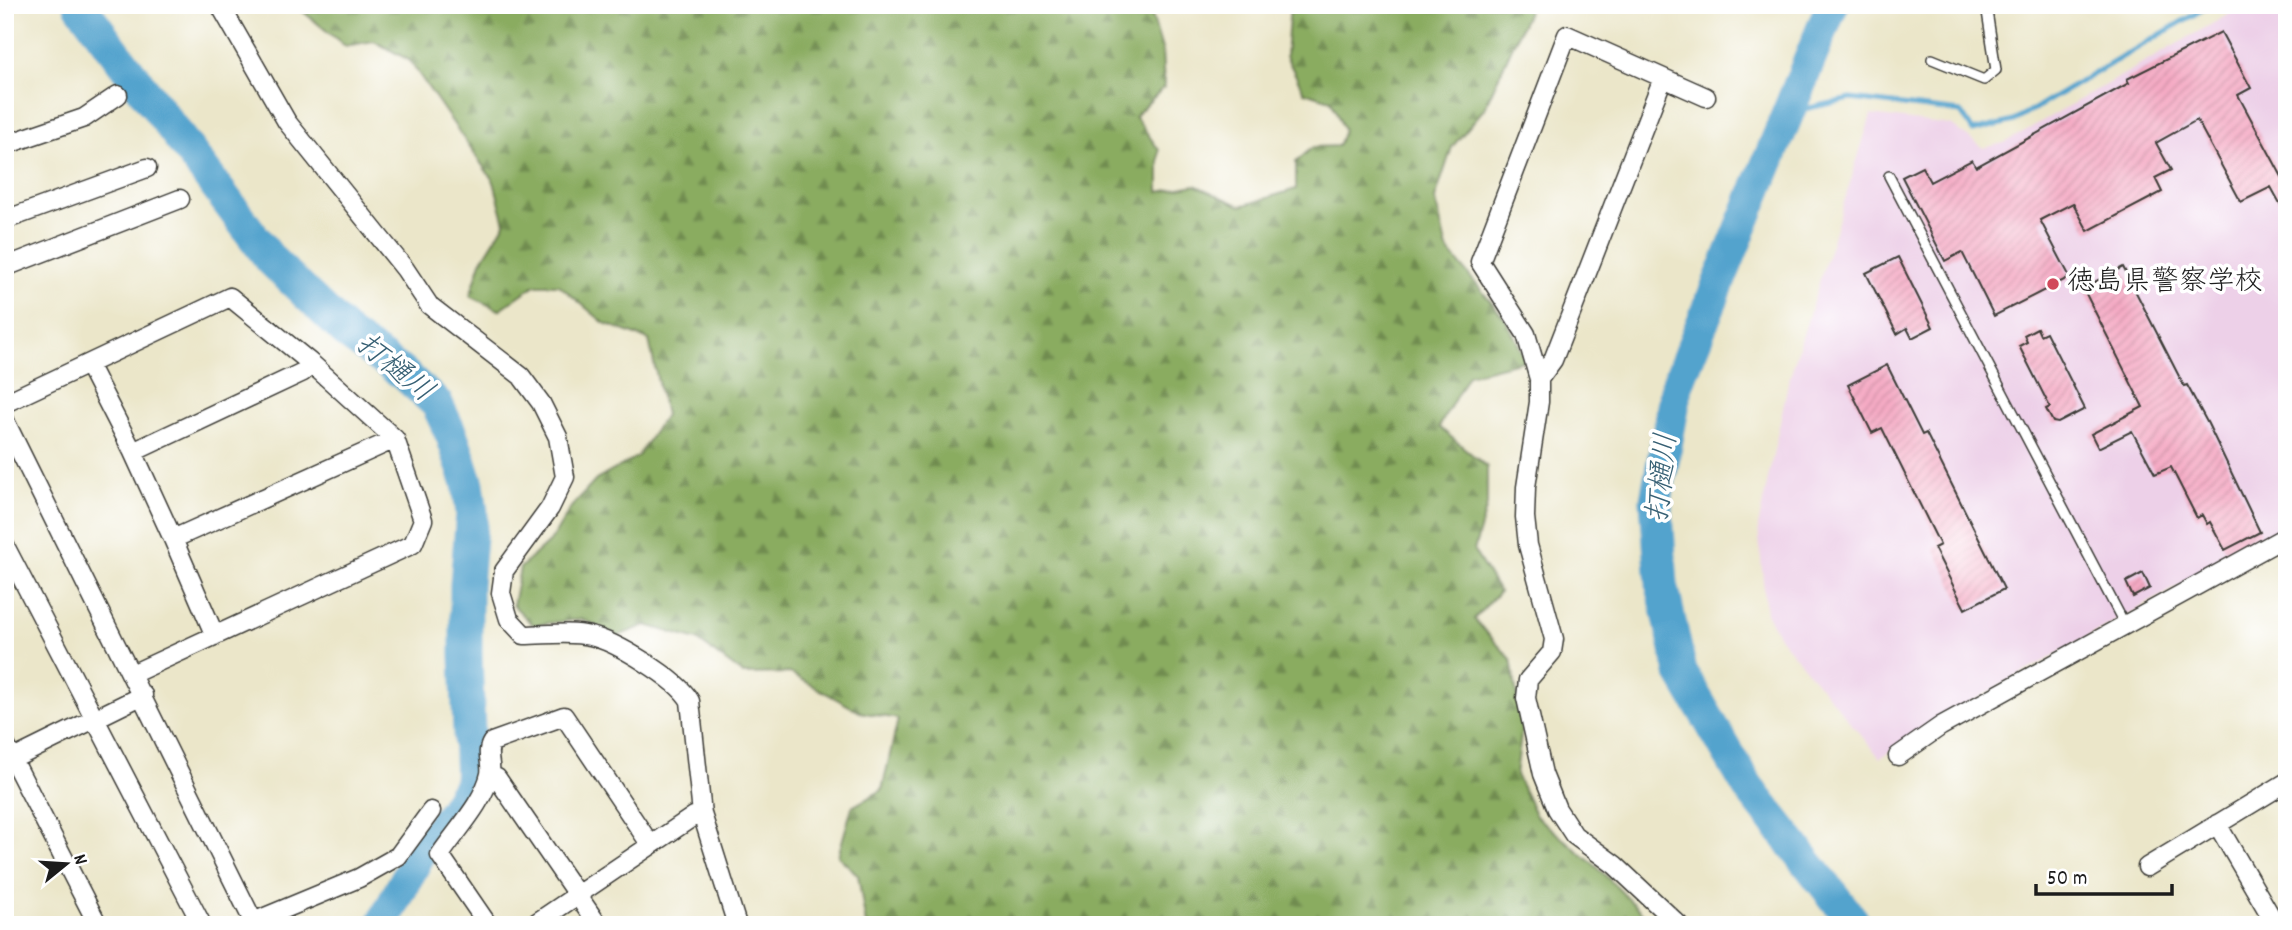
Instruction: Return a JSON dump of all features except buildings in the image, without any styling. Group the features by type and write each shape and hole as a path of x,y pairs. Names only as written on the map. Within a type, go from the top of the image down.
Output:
{"street":[{"path":"220,5 287,122 405,269 429,305 521,376 541,403 558,437 565,477 550,508 504,570 501,593 509,619 524,635 591,636 618,648 683,688 690,701 702,814 737,925"},
{"path":"1679,925 1615,865 1574,835 1557,809 1543,774 1526,698 1528,680 1552,653 1555,639 1528,545 1525,517 1539,379 1526,334 1480,262 1567,34 1706,97"},
{"path":"1539,379 1553,360 1662,78"},
{"path":"5,145 84,118 118,95"},
{"path":"5,220 147,169"},
{"path":"5,267 180,199"},
{"path":"5,403 230,297 312,364 395,439 423,520 412,544 132,674"},
{"path":"89,364 133,452 215,636"},
{"path":"133,452 303,372 312,364"},
{"path":"5,421 254,923 359,878 398,856 430,811"},
{"path":"173,539 395,439"},
{"path":"1898,756 1941,726 2287,536"},
{"path":"5,546 202,925"},
{"path":"98,925 8,756 143,695"},
{"path":"488,925 440,855 475,804 490,775 488,749 492,742 564,716 650,844"},
{"path":"490,775 497,778 598,925"},
{"path":"2147,867 2287,782"},
{"path":"533,925 650,844 694,816 702,814"},
{"path":"2217,824 2276,925"}],"lane":[{"path":"1932,60 1984,80 1996,71 1986,5"},
{"path":"1889,176 2125,625"}],"shaded area":[{"name":"徳島県警察学校","path":"2245,5 2278,5 2287,22 2287,526 1943,717 1880,758 1780,638 1766,613 1758,527 1788,383 1871,115 1951,125 1983,148 2004,143"}],"green space":[{"path":"295,5 1149,5 1162,49 1164,87 1135,116 1159,150 1159,192 1195,185 1241,206 1296,189 1296,162 1313,147 1338,146 1344,130 1331,100 1304,92 1286,56 1290,5 1531,5 1484,109 1452,147 1435,199 1447,249 1507,321 1526,360 1468,375 1439,427 1487,467 1487,505 1474,551 1499,592 1474,619 1511,659 1522,727 1516,775 1536,816 1598,868 1654,925 866,925 858,875 838,856 852,807 882,790 898,719 860,712 790,673 743,674 697,640 646,625 618,636 582,619 533,625 513,605 520,568 552,539 571,507 596,480 638,456 665,415 649,340 604,323 559,285 535,285 499,310 470,296 481,262 505,223 494,182 409,60 374,41 345,46"}],"waterway":[{"name":"打樋川","path":"80,5 271,260 349,335 405,375 437,404 452,436 468,484 472,513 466,585 466,655 471,782 452,813 421,851 382,925"},
{"name":"打樋川","path":"1832,5 1677,385 1656,500 1662,585 1681,672 1748,787 1856,925"},
{"path":"1790,112 1851,99 1961,112 1973,131 2014,121 2210,5"}],"place":[{"name":"徳島県警察学校","path":"2053,284"}]}
